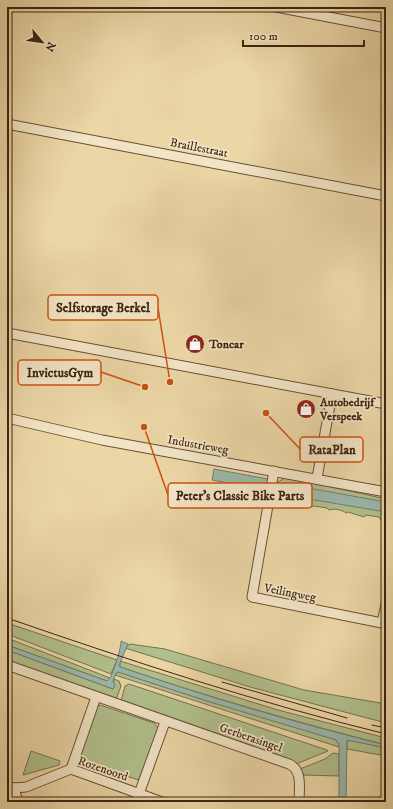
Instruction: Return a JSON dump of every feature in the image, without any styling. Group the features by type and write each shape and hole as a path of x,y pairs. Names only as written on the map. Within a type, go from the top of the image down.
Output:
{"street":[{"path":"276,7 386,28"},
{"name":"Braillestraat","path":"7,124 386,196"},
{"path":"7,333 386,404"},
{"path":"317,478 332,394"},
{"name":"Industrieweg","path":"7,418 102,440 317,478 386,492"},
{"name":"Veilingweg","path":"274,471 252,597 382,623 386,604"},
{"name":"Gerberasingel","path":"7,665 164,722 294,766 298,772 299,802"},
{"path":"71,770 96,697"},
{"path":"137,798 164,722"},
{"name":"Rozenoord","path":"10,787 26,787 71,770 137,798 162,802"},
{"path":"10,787 18,802"}],"green space":[{"path":"286,477 386,499 386,518 381,520 379,517 366,515 364,517 333,509 329,510 327,508 311,507 310,505 296,502 293,504 292,502 274,498 278,482"},
{"path":"7,623 117,660 111,674 7,634"},
{"path":"7,638 110,678 107,681 7,645"},
{"path":"130,644 165,649 304,690 386,704 386,723 250,687 125,648"},
{"path":"7,650 113,689 114,679 119,681 121,686 117,697 113,699 7,661"},
{"path":"120,661 278,710 386,738 386,745 285,718 186,689 120,667"},
{"path":"118,672 207,701 334,739 338,742 339,747 115,675"},
{"path":"129,684 328,751 296,764 121,701 125,686"},
{"path":"100,705 154,723 158,728 139,780 77,761 96,707"},
{"path":"350,740 386,748 386,756 347,749 347,742"},
{"path":"31,751 60,761 59,765 23,775"},
{"path":"333,753 339,754 339,776 303,775 300,769 325,759"}],"shaded area":[{"path":"214,469 268,479 266,490 212,480"},
{"path":"286,484 386,502 386,512 285,495 282,491 283,486"},
{"path":"121,641 128,644 119,665 120,667 252,709 386,745 386,748 347,740 346,802 339,802 339,745 336,740 118,672 116,673 113,681 115,686 113,689 7,650 7,645 107,681 112,674 120,650"}],"tram line":[{"path":"7,618 101,650 243,695 386,734"},
{"path":"222,682 347,718"},
{"path":"372,725 386,728"}],"place":[{"name":"Toncar","path":"195,344"},
{"name":"Selfstorage Berkel","path":"170,382"},
{"name":"InvictusGym","path":"145,387"},
{"name":"Autobedrijf Verspeek","path":"306,409"},
{"name":"RataPlan","path":"266,413"},
{"name":"Peter's Classic Bike Parts","path":"144,427"}]}
